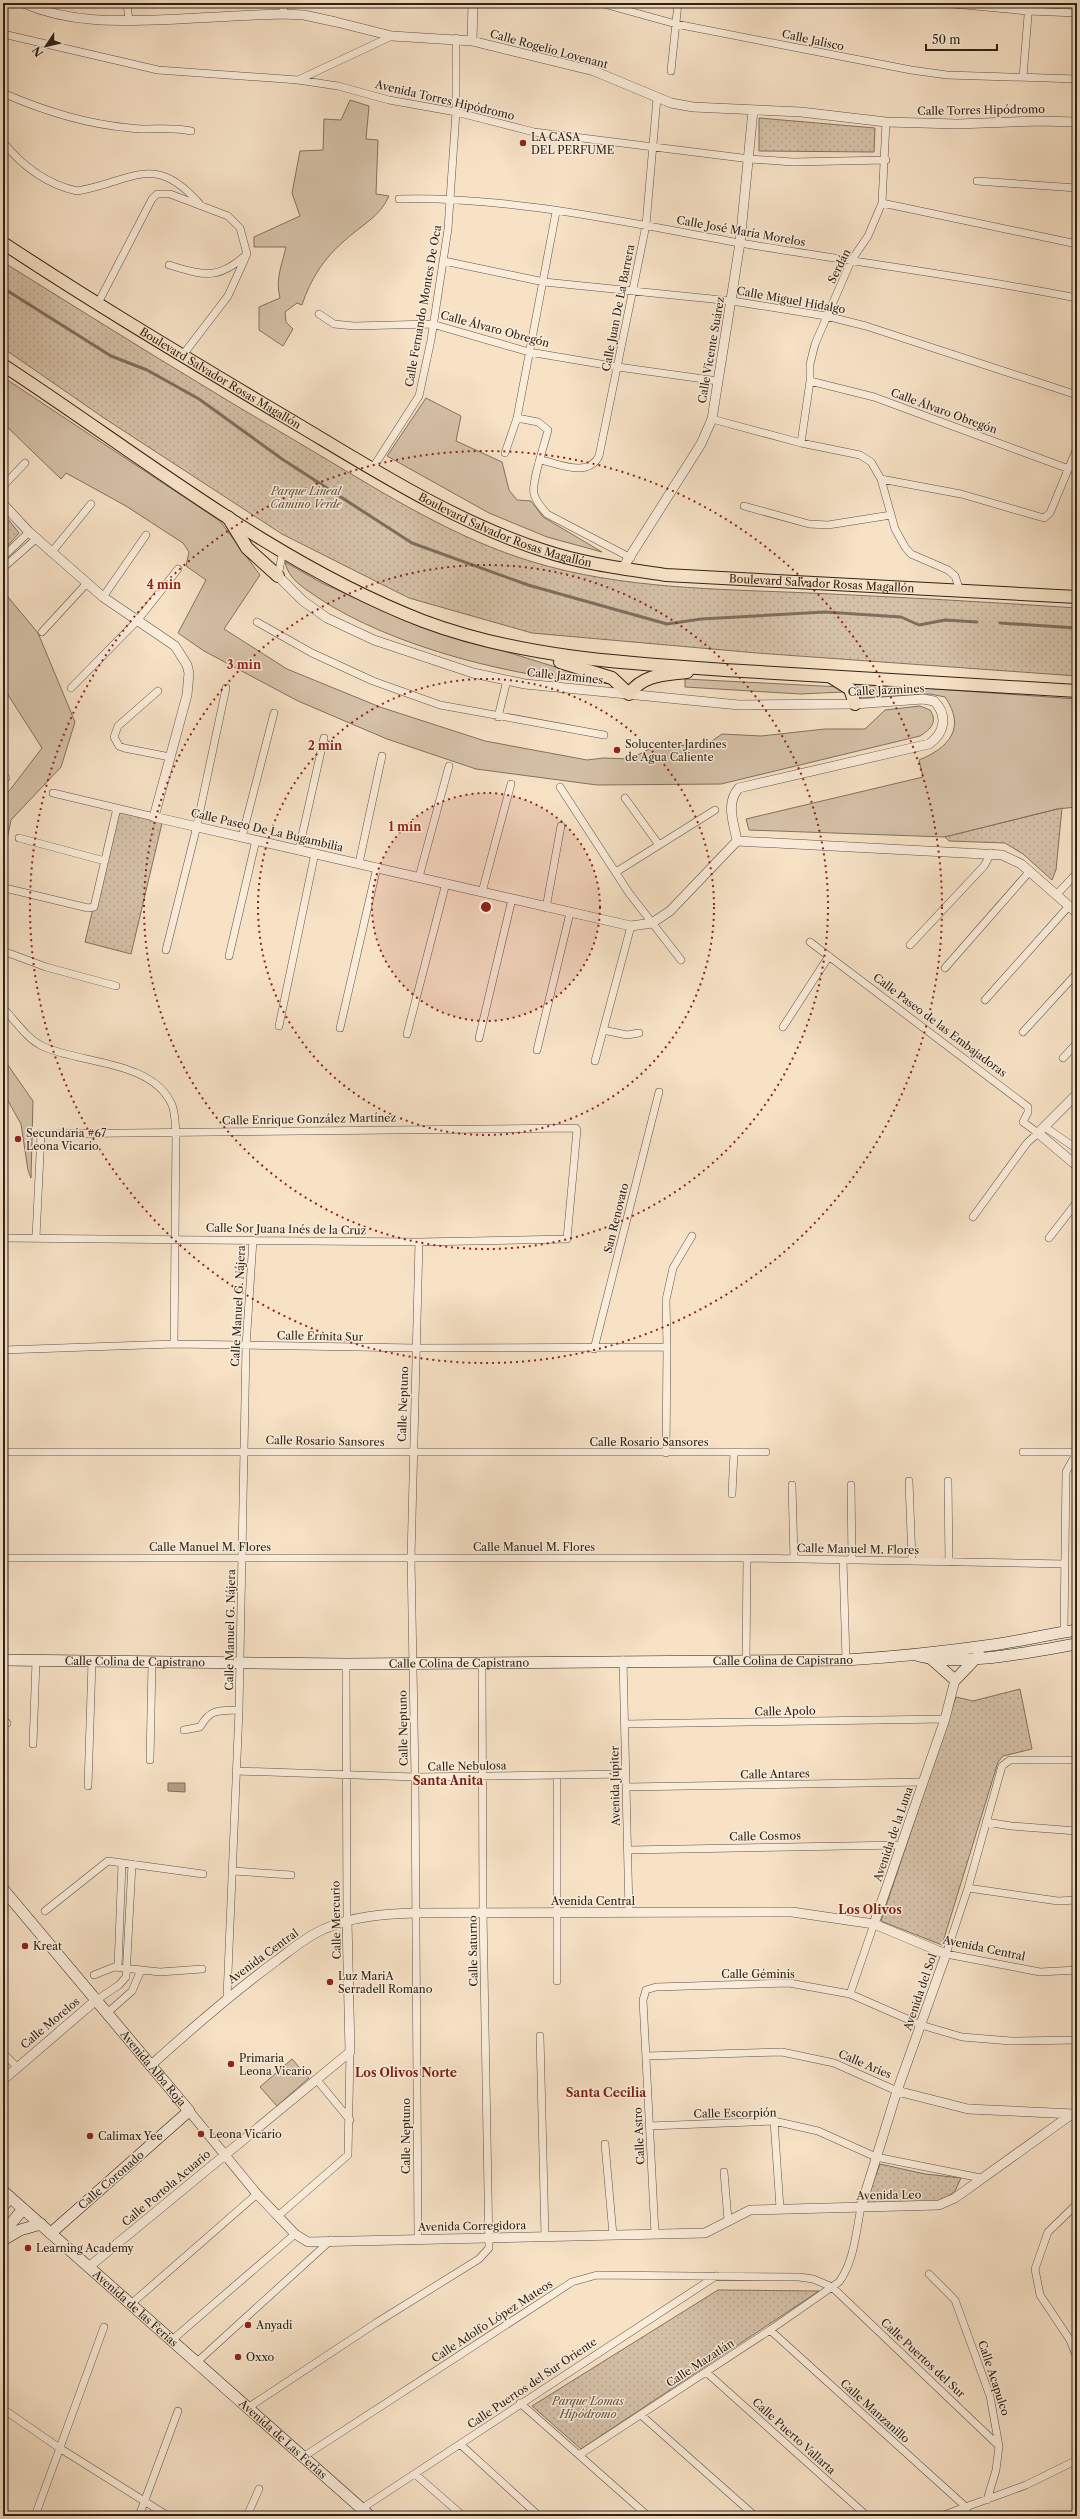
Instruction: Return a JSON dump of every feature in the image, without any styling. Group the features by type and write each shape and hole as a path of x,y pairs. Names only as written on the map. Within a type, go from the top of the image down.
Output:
{"highway":[{"name":"Boulevard Salvador Rosas Magallón","path":"3,243 97,305 372,469 476,524 518,542 573,560 666,575 1077,597"},
{"path":"3,251 49,274"},
{"path":"3,361 23,378"},
{"path":"3,365 227,516 347,587 424,621 603,674 618,682 629,694 635,686 648,678 720,669"},
{"path":"227,516 247,548 278,576"},
{"path":"500,644 581,658 830,677 1077,691"},
{"path":"830,677 850,689 855,704"}],"main road":[{"name":"Calle Colina de Capistrano","path":"980,1652 1077,1630"},
{"name":"Calle Colina de Capistrano","path":"3,1660 152,1663 346,1664 623,1660 746,1662 846,1660 980,1652 1077,1644"},
{"path":"929,1655 955,1680 980,1652"},
{"name":"Avenida Alba Roja","path":"3,1890 189,2111"},
{"name":"Calle Coronado","path":"51,2233 189,2111"},
{"name":"Avenida de las Ferias","path":"5,2198 23,2208 197,2362"},
{"path":"3,2233 23,2208"},
{"path":"3,2240 20,2230 41,2224"},
{"name":"Avenida de Las Ferias","path":"197,2362 366,2512"}],"street":[{"name":"Calle Rogelio Lovenant","path":"23,3 41,11 74,19 129,21 282,14 336,22 392,36 456,38 472,41 594,71 657,98 693,107 801,112 886,122"},
{"path":"127,3 129,21"},
{"path":"282,14 285,3"},
{"path":"472,41 474,3"},
{"name":"Calle Jalisco","path":"600,3 676,24 911,70 947,75 1077,78"},
{"path":"671,71 678,3"},
{"path":"942,3 1028,11 1077,13"},
{"path":"1023,77 1029,3"},
{"name":"Avenida Torres Hipódromo","path":"3,34 158,70 298,80 338,86 389,100 456,112 534,132 750,159 793,162 886,160"},
{"name":"Calle Rogelio Lovenant","path":"298,80 392,36"},
{"name":"Calle Fernando Montes De Oca","path":"372,469 419,396 444,260 456,112 456,38"},
{"path":"3,93 61,116 86,122 132,129 171,127 191,131"},
{"name":"Calle Juan De La Barrera","path":"541,460 585,469 596,462 618,367 646,225 657,98"},
{"name":"Calle Vicente Suárez","path":"622,569 631,558 701,444 712,419 732,301 740,243 750,159 753,110"},
{"name":"Calle Torres Hipódromo","path":"886,122 957,124 1040,121 1077,122"},
{"name":"Serdán","path":"801,443 810,381 810,364 815,344 851,261 868,236 882,203 886,160 886,122"},
{"path":"3,142 16,157 43,179 60,187 77,191 141,174 159,174 180,184 199,204"},
{"path":"976,181 1077,188"},
{"path":"97,305 152,199 163,192 199,204 235,222 244,237 247,254 228,296 182,356"},
{"name":"Calle José María Morelos","path":"399,199 450,198 646,225 740,243 993,282 1077,298"},
{"path":"882,203 1077,244"},
{"path":"505,453 517,418 544,282 556,212"},
{"path":"169,265 200,274 212,275 228,269 247,254"},
{"name":"Calle Miguel Hidalgo","path":"444,260 544,282 732,301 826,316 866,326 1077,395"},
{"name":"Calle Álvaro Obregón","path":"318,314 334,324 354,326 432,324 529,352 618,367 718,381"},
{"name":"Calle Álvaro Obregón","path":"810,381 874,397 1068,469"},
{"path":"517,418 538,422 546,426 548,430 541,460 533,482 534,494 547,514 631,558"},
{"path":"712,419 801,443 860,455 871,462 881,479 895,529 905,547 911,554 948,570 955,576 960,591"},
{"path":"881,479 961,494 1040,518 1047,517 1077,448"},
{"path":"3,486 25,463"},
{"path":"3,504 29,532 103,597 175,646 187,665 189,673 187,695 154,817 54,793"},
{"path":"51,552 91,504"},
{"path":"744,506 809,524 828,525 891,514"},
{"path":"3,557 29,532"},
{"path":"103,597 146,535"},
{"path":"3,568 36,538"},
{"path":"278,576 283,550"},
{"path":"71,688 138,621 178,569"},
{"name":"Calle Jazmines","path":"278,576 303,600 327,618 374,640 473,673 507,680 739,705 855,704 923,698 934,701 940,708 944,715 943,725 937,738 920,747 739,788 733,794 730,802 737,842"},
{"path":"42,632 88,583"},
{"path":"257,622 312,653 373,681 440,705 498,717 604,735"},
{"path":"498,717 507,680"},
{"path":"166,950 196,826 226,688"},
{"path":"158,691 118,726 114,737 119,746 124,748 170,757"},
{"path":"242,838 274,713"},
{"path":"299,849 324,738"},
{"path":"359,863 382,756"},
{"path":"419,877 449,766"},
{"path":"482,892 511,784"},
{"path":"560,787 616,872 652,923 681,960"},
{"path":"625,798 659,845"},
{"path":"9,889 90,908 94,907 117,808"},
{"path":"616,872 714,810"},
{"name":"Calle Paseo De La Bugambilia","path":"154,817 446,883 546,908 631,926 652,923 670,911 737,842"},
{"path":"546,908 561,826"},
{"path":"19,838 105,861"},
{"path":"229,956 256,840"},
{"path":"737,842 991,853 1012,858 1030,871 1077,913"},
{"path":"279,1026 315,853"},
{"path":"910,945 984,866 991,853"},
{"path":"340,1028 377,867"},
{"path":"944,968 1030,871"},
{"path":"1057,894 1077,873"},
{"path":"407,1034 446,883"},
{"path":"479,1038 512,899"},
{"path":"985,1000 1069,906"},
{"path":"537,1050 570,913"},
{"path":"595,1060 631,926"},
{"name":"Calle Paseo de las Embajadoras","path":"810,942 1024,1102 1028,1112 1023,1122 1042,1130 1077,1166"},
{"path":"3,951 46,967 116,986"},
{"path":"783,1027 830,956"},
{"path":"1023,1032 1077,973"},
{"path":"3,1008 33,1040 42,1046 88,1058 157,1083 173,1106 176,1132 174,1344"},
{"path":"603,1030 627,1035 639,1033"},
{"path":"1064,1058 1077,1043"},
{"name":"San Renovato","path":"594,1348 659,1092"},
{"path":"973,1217 1027,1143 1042,1130 1077,1094"},
{"name":"Calle Enrique González Martínez","path":"36,1237 41,1134 576,1129 568,1238"},
{"path":"1042,1130 1077,1149"},
{"path":"1049,1238 1077,1202"},
{"path":"666,1453 666,1300 673,1268 692,1236"},
{"name":"Calle Sor Juana Inés de la Cruz","path":"3,1238 174,1238 419,1242 568,1238"},
{"name":"Calle Manuel G. Nájera","path":"227,1997 239,1710 246,1346 253,1240"},
{"name":"Calle Neptuno","path":"418,2238 415,1777 411,1558 412,1454 419,1242"},
{"name":"Calle Ermita Sur","path":"3,1350 174,1344 416,1348 667,1347"},
{"name":"Calle Rosario Sansores","path":"3,1452 243,1451 412,1454 766,1452"},
{"path":"1064,1451 1074,1462"},
{"path":"732,1494 734,1452"},
{"path":"1023,1452 1077,1452 1074,1462 1066,1472 1064,1632"},
{"path":"909,1480 912,1561"},
{"path":"948,1481 949,1562"},
{"path":"851,1484 852,1560"},
{"path":"792,1485 794,1559"},
{"name":"Calle Manuel M. Flores","path":"3,1558 747,1558 1065,1564"},
{"path":"746,1662 747,1558"},
{"path":"843,1560 846,1660"},
{"path":"33,1744 36,1660"},
{"name":"Avenida Júpiter","path":"623,1660 629,1912"},
{"path":"88,1786 92,1661"},
{"path":"150,1760 152,1663"},
{"name":"Calle Saturno","path":"482,1663 483,1912 490,2239"},
{"name":"Calle Mercurio","path":"278,2216 348,2155 350,2120 350,2052 347,1920 346,1664"},
{"name":"Avenida de la Luna","path":"850,1994 945,1719 955,1680"},
{"path":"184,1730 200,1727 206,1716 214,1711 239,1710"},
{"name":"Calle Apolo","path":"625,1724 945,1719"},
{"name":"Avenida del Sol","path":"861,2208 897,2091 968,1888 986,1822 1005,1762 1077,1760"},
{"name":"Calle Nebulosa","path":"236,1771 346,1776 415,1777 626,1774"},
{"path":"557,1776 557,1981"},
{"name":"Calle Antares","path":"626,1787 923,1782"},
{"path":"986,1822 1027,1828 1077,1831"},
{"name":"Calle Cosmos","path":"628,1850 902,1844"},
{"path":"45,1911 103,1863 112,1860 122,1863 203,1874"},
{"path":"118,1967 122,1863"},
{"path":"95,2001 123,1982 127,1968 132,1864"},
{"path":"233,1871 291,1875"},
{"path":"968,1888 1058,1901 1077,1900"},
{"name":"Avenida Central","path":"150,2066 227,1997 309,1938 324,1929 347,1920 382,1914 483,1912 792,1912 874,1924 946,1954 1040,1972 1077,1970"},
{"path":"94,1975 118,1967 160,1972 202,1969"},
{"path":"106,2014 132,1991 141,1970"},
{"name":"Calle Géminis","path":"646,1990 656,1987 789,1983 850,1994 921,2025 962,2037 1011,2041 1077,2040"},
{"name":"Calle Astro","path":"646,1990 643,2000 655,2234"},
{"name":"Calle Morelos","path":"3,2080 95,2001"},
{"path":"540,2036 545,2236"},
{"name":"Calle Portola Acuario","path":"90,2266 350,2052"},
{"name":"Calle Aries","path":"646,2056 782,2052 834,2063 897,2091 968,2109 1075,2113"},
{"path":"3,2053 17,2067"},
{"path":"317,2080 350,2120"},
{"name":"Avenida Alba Roja","path":"189,2111 257,2194 294,2234 308,2242"},
{"name":"Avenida Leo","path":"655,2234 705,2233 750,2210 780,2208 861,2208 939,2205 955,2198 981,2178 1075,2113"},
{"path":"774,2121 780,2208"},
{"name":"Calle Escorpión","path":"649,2126 774,2121 818,2131 876,2157 981,2178"},
{"path":"605,2144 613,2235"},
{"path":"724,2172 728,2220"},
{"path":"131,2304 257,2194"},
{"path":"1077,2204 1048,2232 1040,2249 1035,2269 1040,2295 1070,2340 1077,2358"},
{"name":"Calle Mazatlán","path":"579,2455 770,2330 839,2282 848,2267 861,2208"},
{"path":"172,2340 294,2234"},
{"name":"Avenida Corregidora","path":"308,2242 331,2240 418,2238 490,2239 545,2236 655,2234"},
{"path":"249,2407 376,2323 484,2256 490,2248 490,2239"},
{"path":"197,2362 331,2240"},
{"name":"Calle Acapulco","path":"929,2274 955,2300 990,2396 999,2446 996,2470 987,2500"},
{"name":"Calle Adolfo López Mateos","path":"303,2456 572,2282 597,2275 799,2277 813,2279 832,2287"},
{"name":"Calle Puertos del Sur Oriente","path":"366,2512 415,2474 520,2403 716,2276"},
{"name":"Calle Puertos del Sur","path":"832,2287 999,2446"},
{"path":"35,2516 104,2327"},
{"name":"Calle Manzanillo","path":"770,2330 967,2508"},
{"name":"Calle Puerto Vallarta","path":"706,2372 868,2516"},
{"path":"520,2403 648,2516"},
{"path":"3,2409 168,2516"},
{"path":"139,2516 178,2411"},
{"path":"641,2414 755,2516"},
{"path":"460,2444 539,2516"},
{"path":"941,2516 967,2508 1054,2473 1077,2460"},
{"path":"415,2474 463,2516"},
{"path":"247,2516 260,2489"}],"green space":[{"path":"350,100 369,106 366,139 378,140 376,194 389,196 375,216 344,241 324,262 309,287 302,305 297,303 285,312 286,322 293,329 283,346 259,330 259,307 280,298 278,285 286,247 254,247 254,237 300,216 292,193 300,151 323,150 324,119 341,120"},
{"path":"759,118 875,128 874,152 759,151"},
{"name":"Parque Lineal Camino Verde","path":"3,262 276,430 395,499 449,528 504,552 533,562 567,571 635,583 705,589 910,598 1077,608 1077,676 757,653 532,633 409,598 282,534 104,418 3,348"},
{"path":"3,377 220,521 260,575 224,629 287,669 380,707 485,741 587,760 604,758 630,759 651,748 709,743 722,734 761,736 825,729 865,729 885,710 920,706 930,710 933,718 932,725 920,736 721,784 597,785 476,769 387,739 298,701 204,651 178,633 206,580 186,566 189,552 183,543 126,506 66,473 61,479 3,423"},
{"path":"426,398 461,416 456,441 502,462 509,490 517,500 531,501 543,517 602,552 547,537 489,513 387,456"},
{"path":"3,513 19,533 3,551"},
{"path":"285,562 322,583 406,621 611,684 575,681 498,668 419,646 348,615 317,597 293,578 289,573"},
{"path":"3,591 38,633 75,722 61,767 11,820 3,860 3,799 42,748 3,687"},
{"path":"685,679 841,687 843,692 800,694 685,687"},
{"path":"852,683 1077,699 1077,807 1057,809 945,837 749,830 746,819 923,777 919,760 938,750 951,736 954,728 954,719 951,708 945,697 930,694 861,698 861,691"},
{"path":"117,808 163,819 131,954 85,942"},
{"path":"1062,808 1056,870 1052,880 1023,854 1005,843 949,841 945,837"},
{"path":"3,1058 33,1101 31,1178 28,1170 21,1124 3,1092"},
{"path":"1020,1689 1032,1749 1003,1756 998,1762 942,1945 881,1921 956,1697 973,1701"},
{"path":"292,2059 309,2078 277,2106 260,2087"},
{"path":"880,2164 925,2174 961,2178 955,2191 942,2201 865,2205"},
{"name":"Parque Lomas Hipódromo","path":"718,2290 819,2291 581,2449 532,2406"}],"shaded area":[{"path":"168,1783 185,1783 185,1792 168,1791"}],"waterway":[{"path":"3,288 111,356 147,370 199,399 282,459 412,543 528,585 667,624 701,619 825,612 901,617 919,625 945,620 977,622"},
{"path":"1000,623 1077,628"}],"place":[{"name":"LA CASA DEL PERFUME","path":"523,143"},
{"name":"Solucenter Jardines de Agua Caliente","path":"617,750"},
{"name":"Secundaria #67 Leona Vicario","path":"18,1139"},
{"name":"Kreat","path":"25,1946"},
{"name":"Luz MariA Serradell Romano","path":"330,1982"},
{"name":"Primaria Leona Vicario","path":"231,2064"},
{"name":"Leona Vicario","path":"201,2134"},
{"name":"Calimax Yee","path":"90,2136"},
{"name":"Learning Academy","path":"28,2248"},
{"name":"Anyadi","path":"248,2325"},
{"name":"Oxxo","path":"238,2357"}],"district":[{"name":"Santa Anita","path":"448,1781"},
{"name":"Los Olivos","path":"870,1910"},
{"name":"Los Olivos Norte","path":"406,2073"},
{"name":"Santa Cecilia","path":"606,2093"}]}
